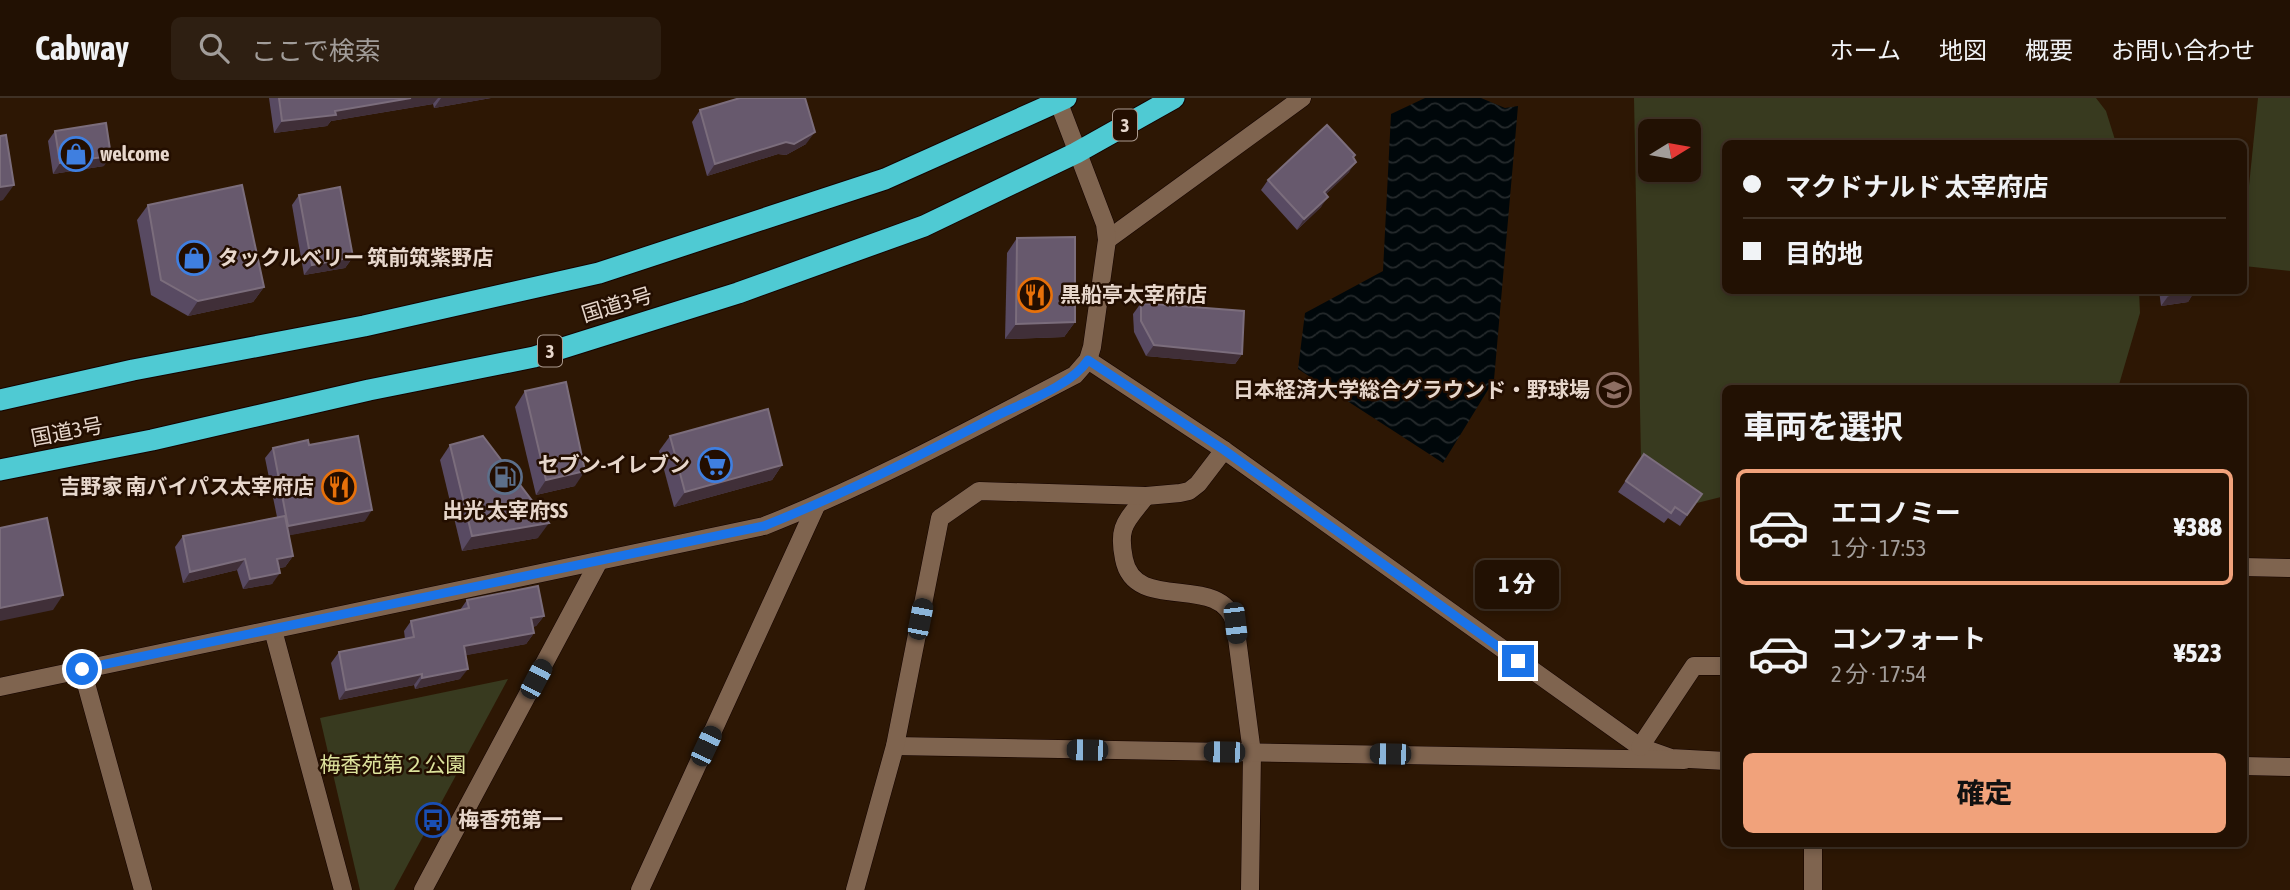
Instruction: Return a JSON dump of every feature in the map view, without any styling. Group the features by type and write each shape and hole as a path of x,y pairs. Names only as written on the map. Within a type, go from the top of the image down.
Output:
{"highway":[{"name":"国道3号","path":"0,470 152,440 369,390 534,357 738,293 924,226 1076,153 1174,98"},
{"name":"国道3号","path":"0,400 133,370 363,326 599,273 886,180 1061,100"}],"street":[{"path":"1107,240 1302,98"},
{"path":"0,687 764,526 816,506 1076,375 1088,360 1092,347 1107,240 1105,224 1076,153 1061,100"},
{"path":"1088,360 1224,450 1640,747 1684,760"},
{"path":"855,890 895,746 940,517 979,491 1146,496 1189,491 1198,484 1224,450"},
{"path":"1146,496 1123,526 1121,539 1125,566 1132,578 1146,588 1216,599 1232,611 1252,753 1250,890"},
{"path":"640,890 816,506"},
{"path":"423,890 599,561"},
{"path":"2247,567 2290,568"},
{"path":"273,630 343,890"},
{"path":"1640,747 1694,666 1722,666"},
{"path":"82,669 143,890"},
{"path":"895,746 1722,761"},
{"path":"2247,766 2290,767"},
{"path":"1813,847 1813,890"}],"green space":[{"path":"1634,98 2096,98 2106,111 2115,140 1722,140 1722,294 2139,294 2140,313 2119,385 1722,385 1722,497 1697,503 1641,460"},
{"path":"2258,98 2290,98 2290,271 2247,266 2247,205"},
{"name":"梅香苑第２公園","path":"508,679 394,890 360,890 320,718"}],"water":[{"path":"1425,98 1481,98 1505,108 1518,106 1494,380 1443,463 1298,369 1305,313 1383,271 1391,114"}],"building":[{"path":"279,98 411,98 335,111 336,115 282,121"},
{"path":"740,98 805,98 815,132 794,144 786,142 715,164 700,110"},
{"path":"106,123 111,156 60,163 55,131"},
{"path":"1327,125 1355,155 1353,157 1356,162 1324,192 1328,197 1304,219 1268,180"},
{"path":"6,135 14,185 0,187 0,136"},
{"name":"タックルベリー 筑前筑紫野店","path":"242,185 264,287 198,301 161,280 148,205"},
{"path":"340,187 353,257 312,265 299,195"},
{"name":"黒船亭太宰府店","path":"1075,237 1075,322 1016,324 1017,238"},
{"path":"1141,303 1244,311 1242,354 1154,345 1141,321"},
{"path":"566,382 585,471 546,480 525,391"},
{"name":"セブン-イレブン","path":"768,409 782,465 685,492 670,436"},
{"path":"358,436 372,510 288,526 273,448 308,440 309,445"},
{"path":"483,436 549,523 472,536 450,445"},
{"path":"1644,454 1702,494 1687,515 1675,507 1671,513 1626,481"},
{"path":"285,516 293,556 277,559 280,573 250,579 245,559 190,572 183,536"},
{"path":"47,518 63,595 0,608 0,528"},
{"path":"538,586 544,616 531,618 534,633 464,646 468,669 422,678 422,674 346,690 339,652 414,637 411,621 469,608 467,600"}],"place":[{"name":"welcome","path":"76,154"},
{"name":"タックルベリー 筑前筑紫野店","path":"194,258"},
{"name":"黒船亭太宰府店","path":"1035,295"},
{"name":"日本経済大学総合グラウンド・野球場","path":"1614,390"},
{"name":"セブン-イレブン","path":"715,465"},
{"name":"出光 太宰府SS","path":"505,477"},
{"name":"吉野家 南バイパス太宰府店","path":"339,487"},
{"name":"梅香苑第一","path":"433,820"}],"route":[{"path":"82,669 764,526 816,506 1032,398 1076,375 1088,360 1224,450 1518,661"}]}
